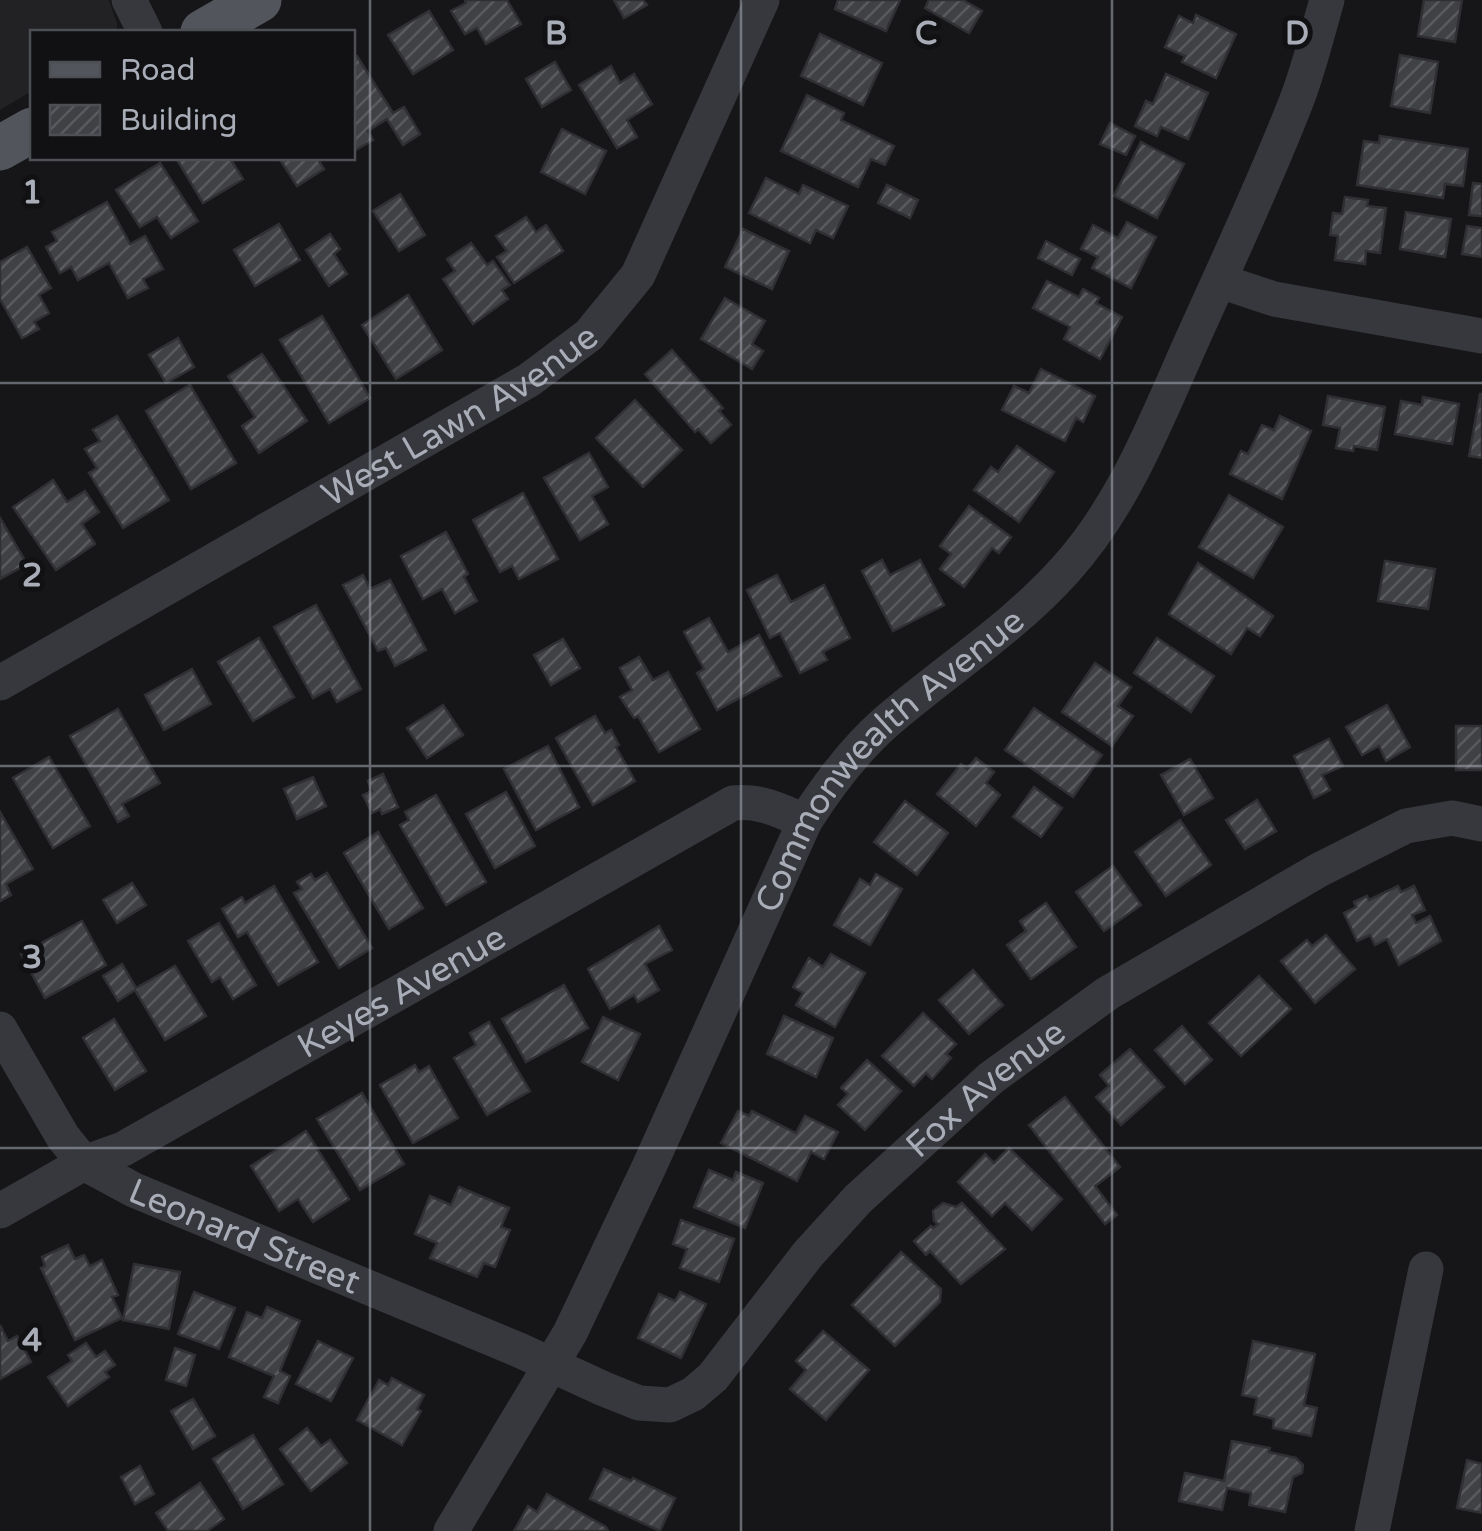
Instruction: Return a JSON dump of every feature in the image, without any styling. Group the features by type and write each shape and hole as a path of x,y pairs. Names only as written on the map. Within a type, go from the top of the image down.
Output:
{"main road":[{"path":"206,30 259,0"},
{"path":"0,148 30,131"}],"street":[{"path":"128,0 144,30"},
{"name":"West Lawn Avenue","path":"0,684 529,380 589,335 638,275 762,0"},
{"name":"Commonwealth Avenue","path":"452,1531 552,1364 649,1168 804,822 833,778 884,724 1008,627 1068,566 1107,515 1142,452 1220,281 1297,99 1327,0"},
{"path":"1220,281 1274,299 1482,336"},
{"name":"Keyes Avenue","path":"0,1211 84,1163 123,1149 734,804 764,804 804,822"},
{"name":"Fox Avenue","path":"552,1364 639,1403 670,1404 687,1397 714,1377 808,1254 858,1199 991,1078 1108,993 1319,870 1406,826 1452,818 1482,824"},
{"name":"Leonard Street","path":"0,1029 63,1137 84,1163 134,1190 552,1364"},
{"path":"1372,1531 1426,1269"}],"shaded area":[{"path":"0,0 109,0 117,30 30,30 30,92 0,110"}],"building":[{"path":"465,0 507,0 521,24 486,44 477,28 465,34 451,11"},
{"path":"614,0 643,0 647,5 624,18"},
{"path":"838,0 900,0 886,31 835,9"},
{"path":"929,0 963,0 982,11 969,33 925,8"},
{"path":"1424,0 1462,0 1455,42 1418,36"},
{"path":"429,11 453,50 413,74 388,35"},
{"path":"1196,15 1236,34 1216,78 1182,62 1185,56 1165,47 1179,16 1193,23"},
{"path":"820,34 882,63 863,105 801,76"},
{"path":"1400,55 1438,62 1430,113 1391,106"},
{"path":"355,57 393,113 404,107 420,134 403,145 387,119 368,131 373,140 355,150"},
{"path":"555,62 571,90 542,107 526,79"},
{"path":"611,66 620,83 634,74 652,104 627,120 637,137 617,148 579,85"},
{"path":"1166,74 1208,93 1188,139 1161,127 1157,136 1135,126 1146,101 1153,104"},
{"path":"807,95 844,113 841,120 894,146 885,165 871,159 858,187 781,151"},
{"path":"1110,123 1135,136 1126,155 1100,144"},
{"path":"562,129 606,151 585,194 541,172"},
{"path":"1380,136 1468,149 1463,186 1445,184 1443,198 1357,185 1364,141 1379,143"},
{"path":"1141,142 1184,164 1157,218 1114,196"},
{"path":"177,160 231,160 243,179 203,203"},
{"path":"280,160 318,160 324,169 297,186"},
{"path":"160,163 198,221 171,238 157,217 140,227 116,190"},
{"path":"766,178 799,194 803,185 848,206 833,238 816,230 810,243 749,213"},
{"path":"1473,183 1482,184 1482,216 1469,215"},
{"path":"887,185 918,200 910,218 878,203"},
{"path":"400,194 425,235 399,251 373,211"},
{"path":"1345,197 1368,200 1367,206 1386,208 1380,253 1366,251 1365,264 1335,260 1338,236 1330,235 1333,213 1342,214"},
{"path":"107,202 130,244 145,236 163,269 143,279 148,288 128,298 109,263 78,280 71,267 60,273 46,247 57,241 52,232"},
{"path":"1406,212 1451,219 1445,257 1400,249"},
{"path":"526,217 536,232 546,225 563,251 514,283 497,257 507,251 496,236"},
{"path":"1127,222 1156,237 1131,288 1092,268 1098,257 1081,249 1093,225 1118,238"},
{"path":"279,224 300,260 255,286 234,250"},
{"path":"1467,226 1482,228 1482,257 1462,254"},
{"path":"743,229 789,251 772,289 725,267"},
{"path":"330,234 340,249 334,254 347,274 329,286 306,250"},
{"path":"1046,241 1080,259 1072,275 1038,258"},
{"path":"471,243 487,265 493,261 510,285 502,290 508,299 473,324 443,279 455,271 447,259"},
{"path":"27,247 51,288 39,295 49,313 34,322 39,329 22,338 0,299 0,262"},
{"path":"1047,281 1079,297 1083,289 1099,298 1096,303 1122,317 1100,359 1064,339 1070,327 1033,308"},
{"path":"408,295 442,350 396,379 362,325"},
{"path":"725,298 765,321 752,344 763,351 752,369 701,339"},
{"path":"322,316 370,398 329,423 280,340"},
{"path":"178,338 194,367 166,383 149,355"},
{"path":"672,350 723,408 719,411 731,425 711,443 698,429 695,432 645,374"},
{"path":"262,354 307,421 259,453 242,426 255,417 228,376"},
{"path":"1041,369 1095,396 1083,422 1076,418 1065,441 1002,410 1014,386 1029,393"},
{"path":"190,385 236,463 191,489 146,411"},
{"path":"1482,394 1482,458 1469,456"},
{"path":"1328,396 1385,407 1377,450 1336,448 1340,428 1323,425"},
{"path":"1423,397 1459,404 1452,444 1395,434 1401,401 1422,405"},
{"path":"635,400 682,450 643,487 596,438"},
{"path":"117,416 169,500 123,528 89,473 97,468 85,449 100,441 93,430"},
{"path":"1280,416 1311,431 1282,499 1230,474 1241,451 1248,454 1262,425 1274,430"},
{"path":"1017,446 1054,472 1019,522 974,490 991,467 998,472"},
{"path":"589,453 608,487 592,496 608,524 580,540 544,478"},
{"path":"53,480 67,502 85,491 99,512 82,524 95,544 56,570 13,507"},
{"path":"523,493 558,559 519,579 512,566 500,572 473,520"},
{"path":"1229,495 1283,527 1253,578 1199,547"},
{"path":"969,506 1011,537 999,553 992,548 964,587 940,569 951,554 940,546"},
{"path":"0,518 27,564 0,579"},
{"path":"446,532 477,601 455,613 442,589 423,599 401,556"},
{"path":"882,560 890,575 920,560 944,605 893,631 862,571"},
{"path":"1385,561 1435,569 1428,609 1378,601"},
{"path":"1198,563 1273,616 1260,636 1247,628 1231,654 1169,614"},
{"path":"363,575 370,589 390,580 426,650 395,666 386,648 378,651 343,585"},
{"path":"777,575 791,602 824,585 850,638 823,652 827,660 800,673 780,633 770,638 747,590"},
{"path":"316,605 361,689 337,702 330,689 313,698 274,627"},
{"path":"709,618 728,652 759,635 781,676 717,710 697,673 704,669 684,632"},
{"path":"259,638 294,697 253,721 218,662"},
{"path":"1157,638 1214,676 1191,712 1134,673"},
{"path":"563,639 580,668 551,685 534,655"},
{"path":"639,657 653,680 668,672 700,729 659,752 638,716 634,718 620,697 632,690 620,668"},
{"path":"1095,663 1131,687 1118,706 1133,716 1112,746 1062,712"},
{"path":"192,669 211,704 164,730 145,695"},
{"path":"443,705 463,735 427,758 407,728"},
{"path":"1387,705 1410,747 1386,761 1379,746 1362,755 1346,727"},
{"path":"1034,708 1102,755 1073,797 1005,750"},
{"path":"118,709 160,783 122,804 129,816 118,822 70,736"},
{"path":"595,716 605,733 611,730 635,781 593,805 556,738"},
{"path":"1456,726 1482,726 1482,770 1456,770"},
{"path":"1329,739 1343,766 1322,775 1330,790 1314,798 1294,756"},
{"path":"548,746 579,807 536,830 504,769"},
{"path":"49,757 90,826 53,848 13,778"},
{"path":"976,758 994,772 986,783 1000,795 976,826 937,794 961,764 967,769"},
{"path":"1190,759 1213,798 1184,815 1161,775"},
{"path":"383,774 398,807 382,814 380,809 372,813 363,795 372,791 368,781"},
{"path":"313,777 326,806 297,819 284,789"},
{"path":"1034,787 1062,808 1041,837 1013,817"},
{"path":"506,792 535,846 495,868 466,814"},
{"path":"436,795 486,882 446,905 400,825 409,820 405,812"},
{"path":"1257,800 1276,831 1245,849 1226,820"},
{"path":"905,801 948,833 917,875 874,842"},
{"path":"0,812 33,869 6,884 11,895 0,901"},
{"path":"1180,820 1211,865 1166,896 1135,852"},
{"path":"378,832 423,908 389,929 344,853"},
{"path":"1113,866 1141,905 1104,931 1076,892"},
{"path":"327,873 372,948 339,968 294,893 302,889 297,882 311,874 315,880"},
{"path":"876,874 902,889 870,945 834,925 860,879 870,885"},
{"path":"132,883 146,905 117,923 103,900"},
{"path":"274,886 318,962 278,985 247,932 238,937 222,909 242,897 245,903"},
{"path":"1398,886 1401,892 1414,886 1425,910 1412,915 1416,923 1430,916 1441,941 1399,965 1387,939 1375,945 1370,935 1357,941 1344,913 1356,907 1354,902 1367,896 1369,900"},
{"path":"1046,903 1076,947 1031,979 1007,945 1026,931 1020,921"},
{"path":"82,921 106,965 45,998 21,954"},
{"path":"219,923 256,985 233,999 220,977 212,982 188,941"},
{"path":"659,926 672,950 645,964 659,990 638,1002 634,995 610,1009 588,969"},
{"path":"1326,935 1355,969 1315,1003 1281,961 1307,940 1312,946"},
{"path":"831,954 865,973 835,1027 796,1005 803,993 793,987 809,958 823,967"},
{"path":"122,964 136,988 175,966 206,1016 165,1040 135,990 118,1001 103,976"},
{"path":"973,970 1003,1005 969,1034 939,1000"},
{"path":"1259,976 1291,1009 1241,1056 1209,1023"},
{"path":"564,985 588,1028 526,1062 502,1019"},
{"path":"923,1013 956,1044 946,1054 951,1058 932,1079 926,1073 914,1086 882,1056"},
{"path":"784,1016 833,1038 816,1077 767,1054"},
{"path":"603,1017 640,1034 618,1080 582,1062"},
{"path":"114,1019 146,1071 115,1090 83,1038"},
{"path":"489,1022 530,1091 487,1115 454,1058 476,1045 470,1033"},
{"path":"1182,1026 1212,1060 1185,1084 1155,1050"},
{"path":"1130,1049 1164,1087 1121,1125 1096,1097 1109,1086 1100,1075"},
{"path":"867,1060 901,1091 865,1130 838,1105 848,1094 841,1088"},
{"path":"415,1065 419,1072 429,1066 458,1118 413,1143 380,1085"},
{"path":"362,1093 404,1164 360,1190 317,1119"},
{"path":"1065,1097 1120,1167 1095,1186 1117,1215 1105,1224 1029,1125"},
{"path":"738,1111 749,1116 752,1111 796,1133 805,1116 838,1132 824,1159 811,1152 797,1181 721,1143"},
{"path":"306,1131 349,1199 313,1222 298,1199 279,1211 251,1166"},
{"path":"1009,1148 1062,1199 1032,1230 1005,1203 992,1216 958,1182 985,1154 994,1163"},
{"path":"709,1170 733,1180 736,1172 763,1183 745,1228 694,1207"},
{"path":"459,1187 509,1208 501,1227 510,1230 495,1267 484,1263 477,1277 430,1258 437,1243 415,1234 430,1196 451,1205"},
{"path":"943,1203 956,1207 962,1203 1005,1249 961,1284 930,1251 926,1255 914,1241 938,1224 933,1211"},
{"path":"681,1220 734,1239 719,1282 680,1268 687,1249 673,1244"},
{"path":"68,1245 75,1259 84,1255 90,1266 102,1260 118,1295 112,1297 122,1318 75,1340 41,1268 45,1266 42,1257"},
{"path":"901,1252 941,1289 940,1302 895,1346 852,1305"},
{"path":"134,1264 180,1272 169,1329 123,1320"},
{"path":"194,1292 235,1308 219,1349 178,1334"},
{"path":"680,1292 706,1304 681,1358 638,1338 659,1294 675,1301"},
{"path":"267,1307 300,1321 280,1371 290,1376 278,1403 264,1397 274,1376 229,1357 247,1312 262,1318"},
{"path":"0,1325 8,1341 17,1336 31,1362 0,1379"},
{"path":"823,1331 869,1370 826,1420 790,1389 806,1370 796,1361"},
{"path":"318,1341 353,1358 331,1401 296,1384"},
{"path":"1253,1341 1315,1354 1304,1405 1317,1408 1311,1436 1273,1428 1274,1419 1254,1414 1257,1398 1242,1395"},
{"path":"86,1343 96,1357 105,1351 115,1365 105,1372 109,1377 68,1406 48,1377 72,1361 68,1355"},
{"path":"175,1348 195,1355 186,1386 166,1380"},
{"path":"392,1378 424,1395 417,1409 421,1411 402,1445 357,1420 379,1380 388,1385"},
{"path":"193,1399 215,1436 193,1449 171,1411"},
{"path":"307,1428 321,1446 330,1440 347,1463 311,1491 280,1449"},
{"path":"253,1435 283,1484 243,1509 213,1459"},
{"path":"1232,1441 1270,1448 1269,1452 1296,1458 1303,1465 1302,1473 1293,1477 1285,1512 1249,1505 1251,1493 1227,1488 1222,1510 1179,1501 1185,1473 1224,1481"},
{"path":"1467,1460 1482,1464 1482,1513 1457,1508"},
{"path":"140,1466 154,1494 135,1504 121,1477"},
{"path":"604,1469 675,1498 660,1531 590,1499"},
{"path":"200,1483 224,1519 207,1531 168,1531 156,1513"},
{"path":"547,1494 608,1531 514,1531 528,1506 537,1512"}]}
